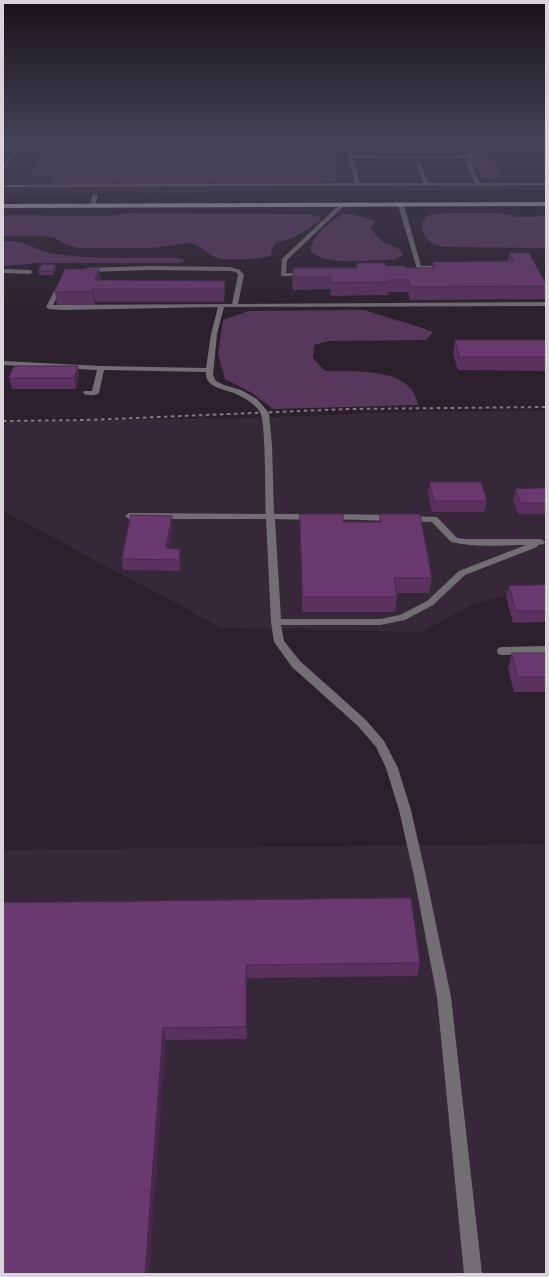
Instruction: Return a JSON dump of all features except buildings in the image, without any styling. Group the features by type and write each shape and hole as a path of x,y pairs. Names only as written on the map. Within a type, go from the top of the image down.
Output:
{"main road":[{"path":"3,206 546,204"}],"lane":[{"path":"312,275 283,275 284,260 342,205"},
{"path":"401,205 419,268 450,268"},
{"path":"81,271 121,268 230,269 238,271 241,275 234,305"},
{"path":"3,271 30,272"},
{"path":"67,276 58,287 49,306 63,308 222,305 546,304"},
{"path":"222,305 214,334 209,375 213,382 221,387 238,392 254,401 264,413 268,445 270,516 276,622 279,642 296,664 362,723 380,744 392,768 405,810 420,876 444,997 473,1274"},
{"path":"3,363 101,368 209,370"},
{"path":"87,393 95,393 101,368"},
{"path":"129,516 424,518 434,519 454,540 465,542 544,542"},
{"path":"276,622 380,622 402,618 430,603 462,573 544,542"},
{"path":"502,650 546,650"}],"shaded area":[{"path":"129,213 310,214 320,217 320,220 300,234 277,242 272,249 271,256 253,259 222,259 214,257 196,245 189,243 153,248 78,248 67,245 53,237 3,236 3,215 107,216"},
{"path":"445,213 501,213 518,217 535,217 546,215 546,248 440,246 431,242 425,236 422,222 429,215"},
{"path":"344,214 351,214 373,220 375,222 370,228 382,241 400,250 403,255 395,259 387,260 337,261 318,256 311,252 313,241 317,235 328,224"},
{"path":"15,241 49,253 71,256 101,258 176,258 185,260 177,263 39,263 5,266 3,265 3,242"},
{"path":"364,310 433,332 426,340 329,341 314,345 313,358 325,371 366,372 394,377 405,383 413,392 418,405 273,409 252,393 225,379 218,354 223,320 249,311"},
{"path":"546,411 546,585 470,605 423,632 222,628 3,511 3,421 248,418 399,412"},
{"path":"546,844 546,1274 3,1274 3,850"}],"railway":[{"path":"3,421 87,420 348,409 546,407"}]}
